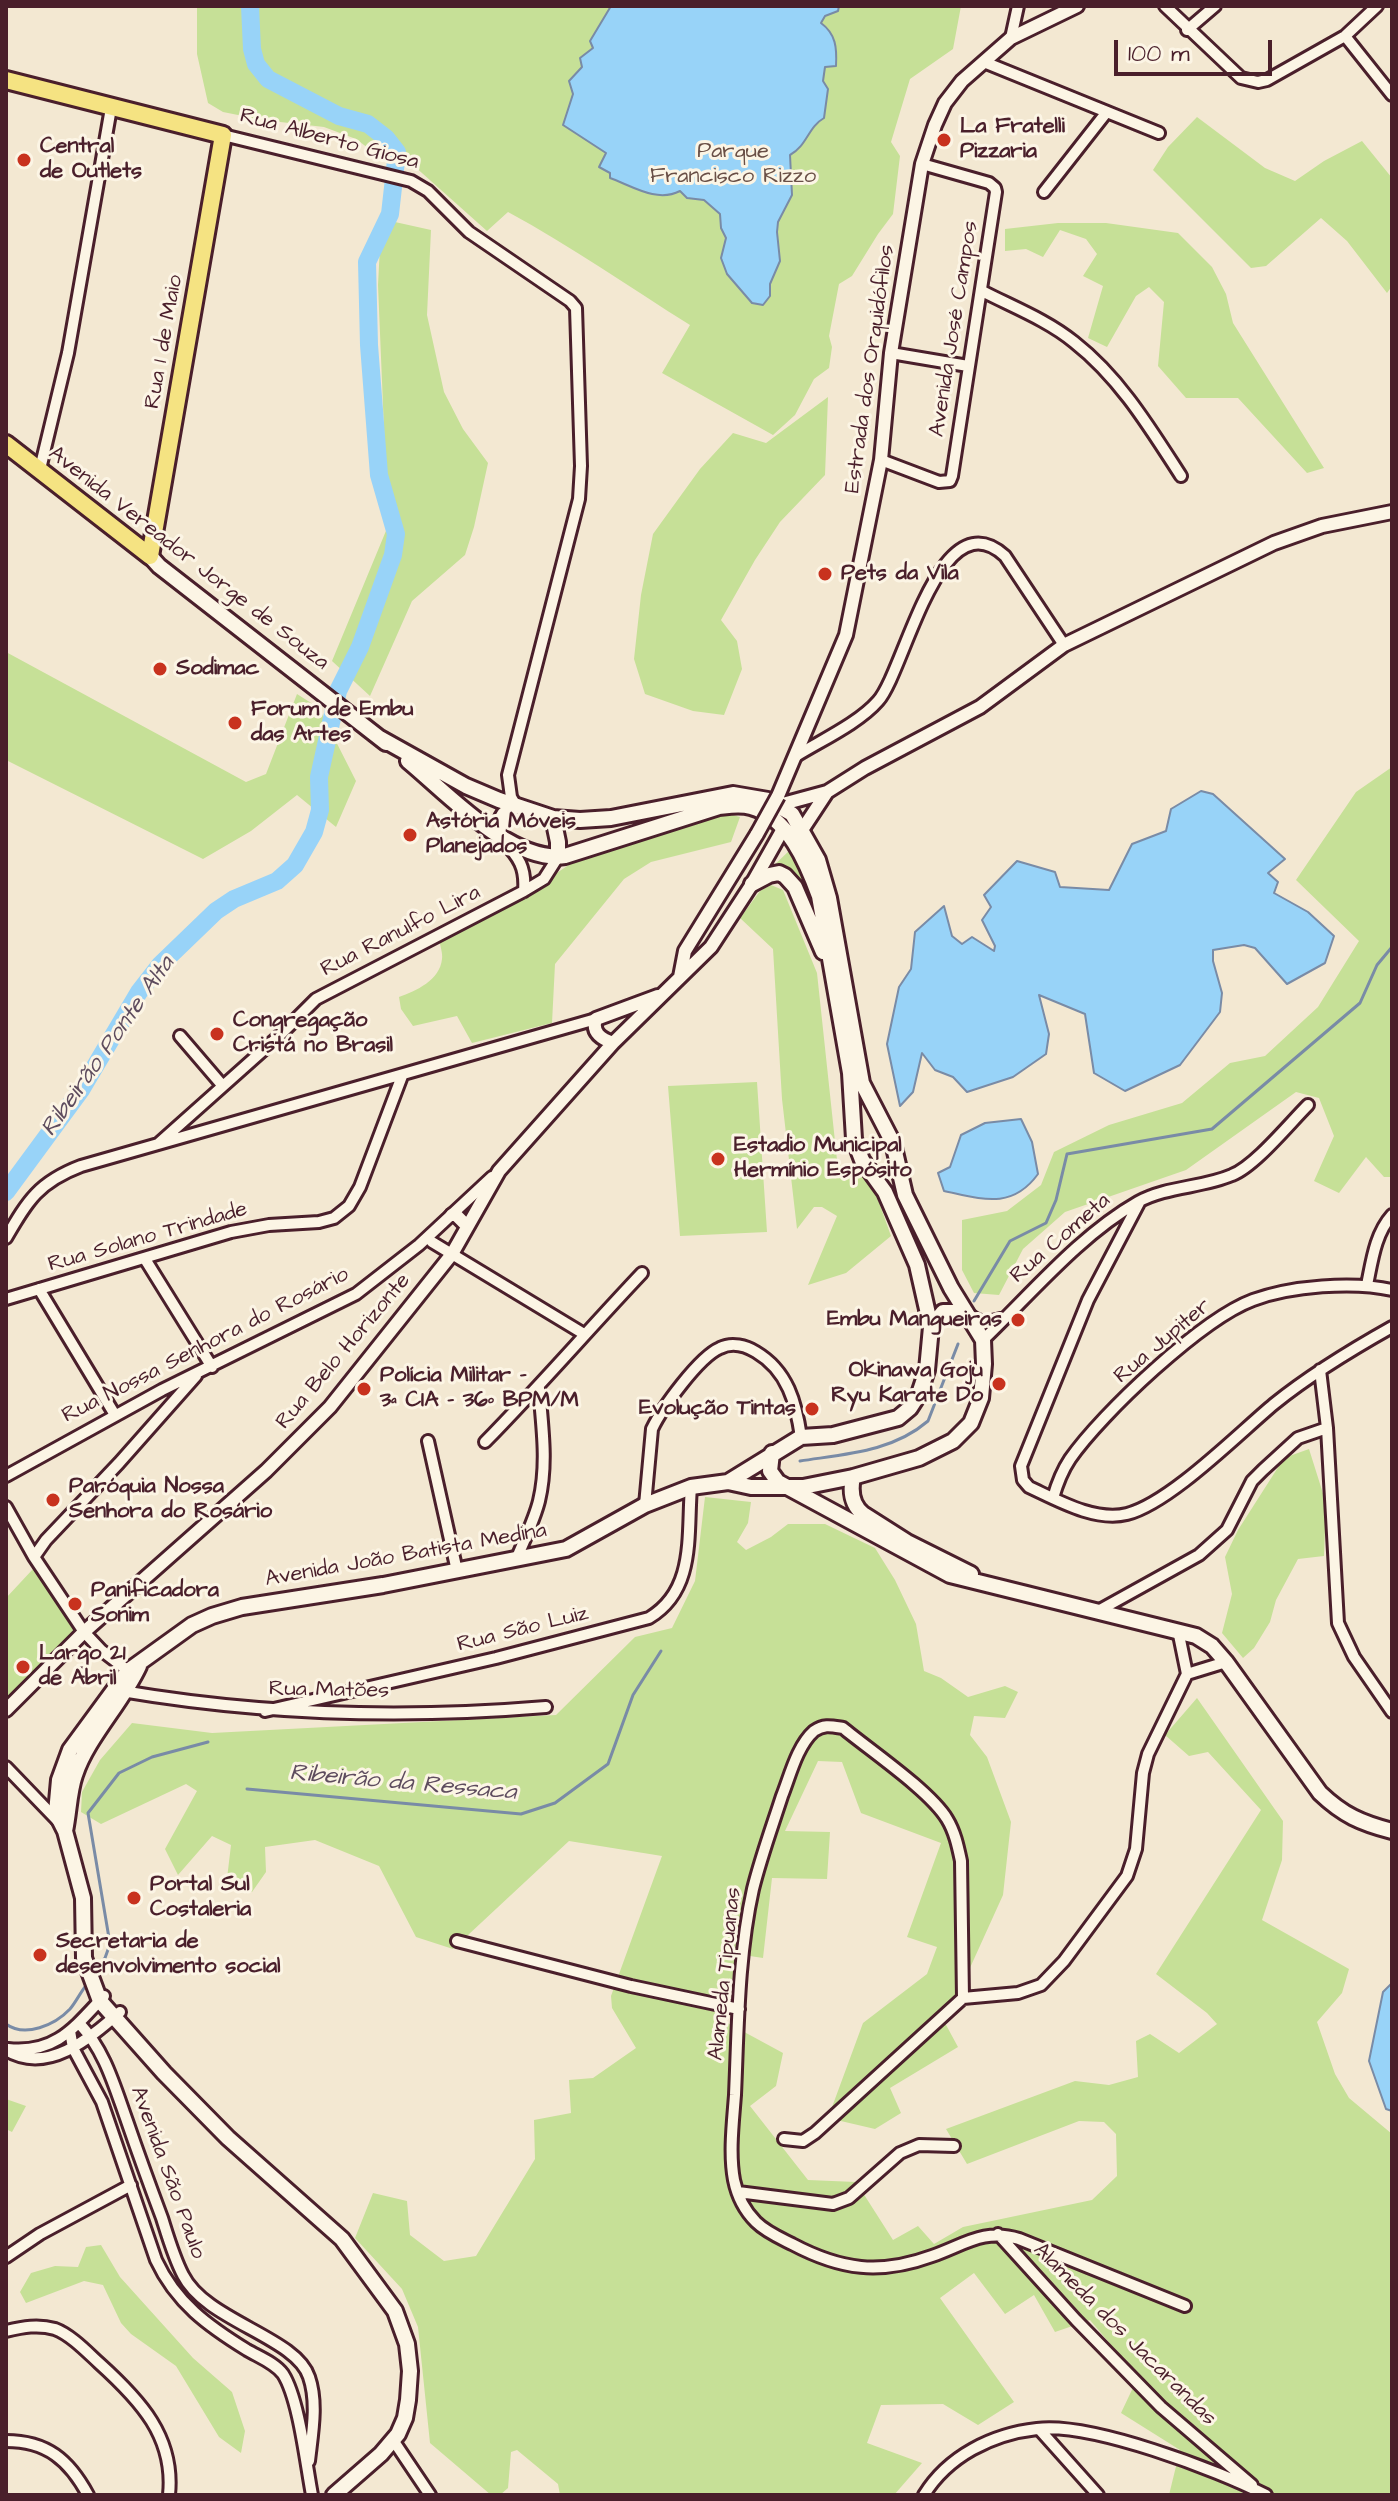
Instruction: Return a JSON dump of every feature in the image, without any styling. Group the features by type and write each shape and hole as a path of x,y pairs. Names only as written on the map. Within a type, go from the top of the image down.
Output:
{"main road":[{"name":"Rua Alberto Giosa","path":"6,80 223,135"},
{"name":"Rua 1 de Maio","path":"150,556 223,135"},
{"name":"Avenida Vereador Jorge de Souza","path":"6,444 380,738 498,836 518,848 558,857 719,807 735,805 754,807 783,829 806,865 819,896 850,1073 852,1126 862,1160 885,1192 917,1265 931,1327"},
{"path":"131,541 147,537 155,530"},
{"name":"Avenida Vereador Jorge de Souza","path":"380,738 466,786 553,818 611,818 733,794 779,800"},
{"path":"779,800 792,814 818,860 829,898 862,1083 893,1143 905,1195 951,1288 983,1340 981,1398 971,1423 962,1433 942,1448 919,1458 853,1477"},
{"path":"498,836 500,821 508,809 516,806"},
{"path":"553,818 558,857"},
{"path":"752,884 779,873 790,881 832,970"},
{"path":"862,1160 882,1165 889,1158 893,1143"},
{"path":"786,1488 772,1477 772,1453 801,1437 833,1435 898,1418 910,1408 919,1394 927,1370 931,1327 943,1312 966,1312"},
{"name":"Avenida João Batista Medina","path":"728,1482 772,1453"},
{"name":"Avenida João Batista Medina","path":"96,1988 84,1958 83,1898 56,1801 63,1765 70,1750 128,1675 192,1625 226,1610 457,1571 566,1549 645,1505 691,1487 728,1482 751,1487 786,1488 853,1477 853,1500 863,1514 907,1542 992,1586"},
{"name":"Avenida João Batista Medina","path":"786,1488 933,1567 965,1580 1178,1630 1212,1646 1320,1793 1338,1811 1366,1824 1392,1831"},
{"path":"96,1988 164,2073 228,2138 342,2239 395,2311 407,2344 410,2371 405,2418 393,2440 334,2495"}],"street":[{"path":"1011,38 1018,6"},
{"name":"Estrada dos Orquidófilos","path":"685,951 779,800 846,635 881,460 891,353 922,164 945,103 962,81 1011,38 1077,6"},
{"path":"1165,6 1187,30 1241,78 1250,82 1267,80 1345,36 1377,6"},
{"path":"1187,30 1215,6"},
{"path":"1345,36 1392,95"},
{"path":"984,62 1159,133"},
{"path":"40,469 68,353 111,108"},
{"path":"1044,192 1106,113"},
{"name":"Rua Alberto Giosa","path":"223,135 402,178 428,191 469,232 576,308 581,466 579,499 508,775 511,797 516,806"},
{"name":"Avenida José Campos","path":"881,460 939,482 950,481 982,291 995,188 989,183 922,164"},
{"path":"982,291 1045,322 1093,359 1112,377 1145,419 1181,476"},
{"path":"891,353 968,366"},
{"path":"779,800 827,792 865,768 980,707 1064,645 1274,543 1322,526 1392,512"},
{"path":"796,756 880,700 893,677 923,598 960,550 971,544 995,547 1005,556 1064,645"},
{"path":"802,830 827,792"},
{"path":"499,1171 613,1043 711,947 783,829"},
{"name":"Avenida Vereador Jorge de Souza","path":"498,836 522,863 526,874 524,891"},
{"name":"Rua Ranulfo Lira","path":"157,1145 324,994 524,891 544,879 558,857"},
{"path":"680,977 685,951 711,947"},
{"path":"6,1238 21,1211 56,1176 596,1019 662,995"},
{"path":"619,1009 624,1015 626,1031"},
{"path":"596,1019 597,1034 613,1043"},
{"path":"180,1036 222,1085"},
{"name":"Rua Solano Trindade","path":"6,1299 231,1232 334,1218 349,1206 360,1187 402,1076"},
{"name":"Rua Cometa","path":"983,1340 1090,1236 1140,1201 1159,1193 1236,1174 1308,1105"},
{"name":"Rua Nossa Senhora do Rosário","path":"6,1476 115,1415 356,1294 419,1245 499,1171"},
{"name":"Rua Belo Horizonte","path":"6,1710 84,1632 266,1471 330,1407 452,1254 499,1171"},
{"path":"1140,1201 1088,1300 1021,1466 1023,1480 1029,1487 1093,1513 1109,1516 1127,1514 1148,1505 1172,1490 1276,1402 1341,1355 1392,1327"},
{"path":"452,1215 467,1226"},
{"path":"1367,1285 1379,1237 1384,1223 1392,1215"},
{"path":"434,1229 432,1242 584,1334"},
{"name":"Rua Nossa Senhora do Rosário","path":"419,1245 432,1242"},
{"path":"145,1259 212,1367"},
{"path":"485,1442 539,1388 584,1334 642,1273"},
{"name":"Rua Jupiter","path":"1053,1498 1068,1461 1112,1411 1187,1343 1223,1316 1251,1301 1279,1292 1367,1285 1392,1290"},
{"path":"39,1289 115,1415"},
{"name":"Rua Cometa","path":"966,1312 977,1321 988,1322 1007,1317"},
{"path":"645,1505 652,1429 699,1365 721,1347 733,1345 748,1348 768,1359 784,1377 797,1410 801,1437"},
{"path":"1320,1370 1327,1428 1338,1623 1354,1657 1392,1712"},
{"path":"34,1557 200,1371"},
{"path":"516,1560 536,1512 543,1479 539,1388"},
{"path":"1098,1611 1199,1555 1227,1530 1252,1481 1263,1470 1298,1438 1327,1428"},
{"path":"428,1441 457,1571"},
{"name":"Rua São Luiz","path":"265,1711 496,1658 649,1618 664,1609 677,1593 685,1575 691,1487"},
{"path":"6,1507 34,1557 84,1632 128,1675"},
{"path":"784,2139 803,2141 815,2133 963,1998 1018,1993 1041,1985 1064,1961 1127,1876 1136,1849 1143,1773 1148,1754 1187,1674 1178,1630"},
{"path":"1187,1674 1226,1662"},
{"name":"Rua Matões","path":"128,1675 265,1711 346,1714 546,1707"},
{"name":"Alameda Tipuanas","path":"963,1998 961,1861 948,1821 935,1803 843,1728 828,1725 817,1729 806,1739 790,1775 762,1855 750,1908 739,2009 733,2142 734,2177 740,2199 755,2222 797,2247 838,2265 873,2269 899,2265 930,2257 984,2235 998,2234"},
{"path":"6,1767 62,1826"},
{"path":"457,1941 631,1986 739,2009"},
{"path":"6,2049 24,2051 43,2047 70,2031 79,2023 96,1988"},
{"path":"6,2049 19,2058 38,2060 73,2048 117,2015"},
{"name":"Avenida São Paulo","path":"79,2023 91,2035 109,2069 170,2243 190,2287 218,2311 276,2343 300,2362 309,2374 313,2415 308,2475"},
{"name":"Avenida São Paulo","path":"70,2031 73,2048 102,2102 166,2282 203,2322 281,2371 288,2385 312,2495"},
{"path":"738,2192 833,2204 849,2198 900,2153 919,2145 954,2146"},
{"path":"6,2257 40,2234 131,2185"},
{"path":"998,2234 1019,2239 1185,2306"},
{"name":"Alameda dos Jacarandas","path":"998,2234 1161,2407 1263,2494"},
{"path":"6,2331 40,2325 59,2330 128,2390 146,2411 163,2440 170,2475 169,2495"},
{"path":"924,2495 951,2462 1003,2437 1039,2429 1082,2432 1145,2447 1263,2494"},
{"path":"1039,2429 1098,2495"},
{"path":"393,2440 430,2495"},
{"path":"6,2441 43,2445 80,2481 88,2495"}],"green space":[{"name":"Parque Francisco Rizzo","path":"197,6 961,6 953,49 910,79 891,142 900,156 893,214 852,276 839,284 829,336 832,347 829,368 814,379 795,415 773,435 662,373 690,325 531,225 508,212 487,231 413,165 384,160 356,139 324,127 223,112 208,103 197,54"},
{"path":"1197,117 1265,168 1295,181 1362,141 1392,178 1392,286 1387,293 1347,241 1321,218 1266,266 1251,268 1153,170 1168,147"},
{"path":"395,222 431,230 427,315 444,392 463,429 488,463 465,555 412,601 370,696 332,661 388,526 378,285 380,246"},
{"path":"1058,223 1106,223 1178,233 1212,267 1226,294 1233,323 1324,468 1307,473 1238,398 1186,398 1158,366 1164,302 1149,287 1136,296 1107,347 1088,338 1103,286 1083,276 1097,254 1086,239 1060,230 1043,257 1026,249 1005,251 1005,229"},
{"path":"828,397 825,475 780,522 721,620 737,641 742,669 724,715 693,711 645,694 634,659 641,595 653,534 700,469 733,433 766,443"},
{"path":"6,652 246,782 266,774 297,694 319,708 356,781 336,827 297,795 251,831 203,859 6,760"},
{"path":"1392,767 1392,1177 1384,1177 1366,1157 1339,1193 1314,1181 1334,1136 1319,1098 1296,1092 1186,1170 1065,1212 1023,1249 999,1295 974,1293 962,1270 962,1220 1007,1211 1041,1185 1054,1152 1109,1125 1182,1103 1230,1063 1265,1056 1318,1007 1359,941 1296,880 1356,792"},
{"path":"722,812 740,817 731,842 651,862 624,879 555,964 552,1023 472,1043 457,1016 413,1026 401,1009 399,997 420,988 437,973 442,957 439,939 514,902 573,862"},
{"path":"790,850 809,885 814,918 806,890 797,877 770,869"},
{"path":"771,885 783,890 817,973 837,1160 847,1173 866,1177 876,1194 891,1236 846,1273 808,1285 837,1216 822,1207 814,1207 797,1229 782,1099 773,949 740,918 760,891"},
{"name":"Estadio Municipal Hermínio Espósito","path":"757,1082 767,1232 680,1236 668,1086"},
{"path":"1309,1449 1326,1503 1324,1556 1298,1559 1276,1600 1270,1622 1254,1648 1243,1658 1222,1633 1232,1594 1225,1557 1238,1530 1284,1458"},
{"path":"705,1497 751,1502 748,1523 737,1542 746,1550 788,1524 825,1524 875,1548 895,1580 916,1624 924,1671 941,1678 968,1697 1005,1686 1018,1692 1005,1718 974,1716 970,1735 987,1757 1011,1822 1003,1895 945,2023 958,2047 890,2088 901,2113 875,2129 828,2118 863,2023 927,1974 937,1947 907,1937 941,1843 861,1813 842,1762 818,1761 785,1831 830,1832 827,1879 772,1878 763,1958 737,1954 724,2021 783,2053 776,2086 750,2106 808,2180 856,2182 893,2240 918,2226 934,2244 963,2227 1092,2200 1117,2176 1116,2134 1104,2122 1079,2121 967,2164 946,2129 1075,2081 1109,2085 1138,2077 1136,2041 1150,2034 1179,2053 1217,2024 1156,1974 1261,1810 1208,1752 1189,1756 1165,1735 1197,1698 1283,1821 1282,1860 1262,1920 1349,1969 1342,1993 1317,2022 1335,2074 1349,2098 1392,2134 1392,2495 1169,2495 1180,2450 1121,2413 1138,2377 1090,2320 1055,2332 1034,2295 1005,2314 974,2273 940,2298 1014,2402 978,2425 943,2404 881,2405 867,2443 922,2463 894,2495 560,2495 558,2484 517,2450 511,2452 508,2488 500,2495 491,2495 430,2443 418,2327 402,2289 355,2238 373,2193 407,2201 410,2235 444,2261 476,2256 535,2159 534,2120 571,2113 569,2080 593,2078 636,2048 612,2008 611,1996 662,1856 569,1841 453,1949 416,1937 379,1866 315,1840 265,1847 266,1872 252,1892 226,1887 231,1845 212,1836 178,1875 165,1849 197,1791 186,1784 101,1824 81,1812 82,1792 100,1760 132,1723 212,1733 556,1715 635,1637 672,1628 695,1581"},
{"name":"Largo 21 de Abril","path":"33,1569 76,1631 6,1704 6,1598"},
{"path":"6,2099 26,2106 12,2132 6,2129"},
{"path":"101,2245 120,2277 193,2358 232,2392 245,2431 241,2453 219,2437 176,2366 131,2334 121,2323 103,2285 84,2281 26,2303 20,2292 31,2273 55,2266 78,2267 86,2247"}],"water":[{"path":"611,6 839,6 838,11 825,16 821,23 834,42 836,66 825,67 823,81 828,89 824,118 790,155 792,195 778,222 780,261 770,284 770,296 763,305 752,303 727,274 721,258 726,238 721,228 720,214 704,200 687,198 680,191 654,194 610,178 610,173 599,167 606,153 563,125 573,94 569,81 582,67 580,58 593,48 590,41"},
{"path":"1201,791 1213,794 1285,859 1268,873 1278,882 1274,893 1308,912 1334,936 1325,963 1287,984 1255,948 1244,945 1213,950 1222,993 1220,1012 1180,1065 1125,1091 1094,1073 1085,1014 1039,995 1049,1034 1046,1054 1013,1077 967,1092 953,1077 935,1070 922,1053 913,1092 900,1106 887,1044 899,987 911,969 915,932 944,906 952,936 962,944 972,937 994,951 995,946 982,920 991,907 984,895 1017,861 1055,872 1060,887 1109,890 1132,844 1166,831 1171,809"},
{"path":"1021,1119 1032,1142 1038,1174 1028,1185 1018,1193 996,1199 944,1191 938,1173 950,1167 961,1135 985,1123"},
{"path":"1392,1983 1392,2111 1386,2109 1369,2061 1383,1992"}],"waterway":[{"name":"Ribeirão Ponte Alta","path":"6,1192 81,1090 139,992 160,965 216,911 234,899 277,881 295,865 314,832 320,810 319,777 338,691 360,647 393,555 396,534 379,475 369,345 367,262 390,214 397,152 386,138 368,124 339,116 268,79 256,64 252,49 250,6"},
{"path":"974,1301 1010,1241 1046,1223 1056,1200 1067,1154 1212,1129 1360,1003 1377,965 1392,947"},
{"path":"800,1461 884,1445 928,1421 958,1344"},
{"name":"Ribeirão da Ressaca","path":"247,1789 521,1814 555,1803 608,1764 633,1695 661,1651"},
{"path":"94,1973 110,1944 88,1813 119,1773 152,1757 208,1742"},
{"path":"6,2024 22,2030 40,2028 70,2009 88,1983"}],"place":[{"name":"La Fratelli Pizzaria","path":"944,140"},
{"name":"Central de Outlets","path":"24,160"},
{"name":"Pets da Vila","path":"825,574"},
{"name":"Sodimac","path":"160,669"},
{"name":"Forum de Embu das Artes","path":"235,723"},
{"name":"Astória Móveis Planejados","path":"410,835"},
{"name":"Congregação Cristá no Brasil","path":"217,1034"},
{"name":"Estadio Municipal Hermínio Espósito","path":"718,1159"},
{"name":"Embu Mangueiras","path":"1018,1320"},
{"name":"Okinawa Goju Ryu Karate Do","path":"999,1384"},
{"name":"Polícia Militar - 3ª CIA - 36º BPM/M","path":"364,1389"},
{"name":"Evolução Tintas","path":"812,1409"},
{"name":"Paróquia Nossa Senhora do Rosário","path":"53,1500"},
{"name":"Panificadora Sonim","path":"75,1604"},
{"name":"Largo 21 de Abril","path":"23,1667"},
{"name":"Portal Sul Costaleria","path":"134,1898"},
{"name":"Secretaria de desenvolvimento social","path":"40,1955"}]}
